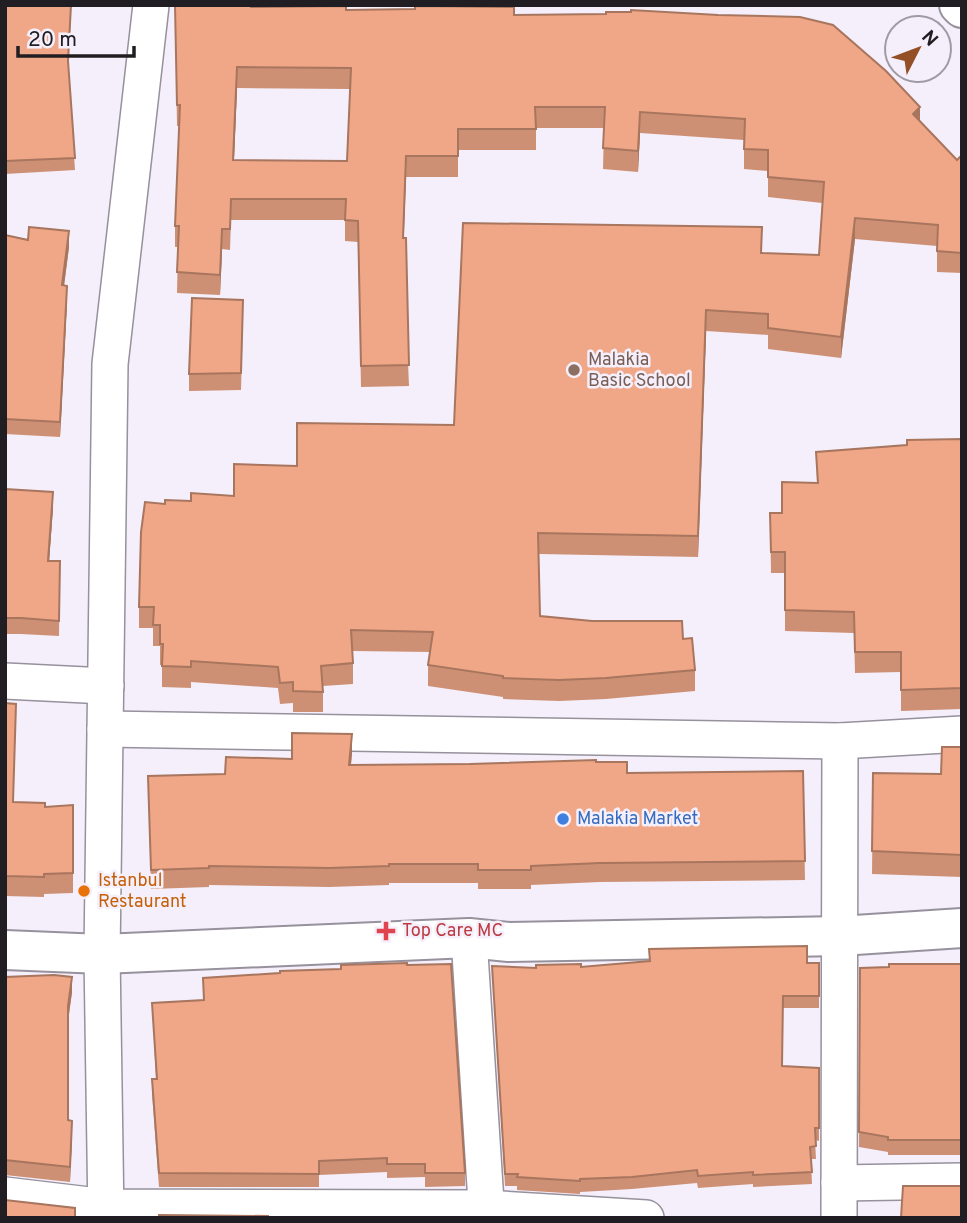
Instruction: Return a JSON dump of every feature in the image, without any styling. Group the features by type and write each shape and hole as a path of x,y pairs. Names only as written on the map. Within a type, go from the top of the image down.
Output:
{"street":[{"path":"106,1212 102,954 110,364 151,5"},
{"path":"5,681 106,687"},
{"path":"105,729 840,741 962,734"},
{"path":"839,1218 840,741"},
{"path":"5,950 102,954 469,938 509,942 840,936 962,928"},
{"path":"469,938 486,1213"},
{"path":"839,1182 962,1181"},
{"path":"5,1195 106,1212 486,1213 646,1218"}],"building":[{"path":"5,5 71,5 68,61 75,158 5,161"},
{"path":"175,5 346,6 346,10 415,9 415,6 514,7 514,15 606,14 631,10 800,17 833,25 883,68 883,84 898,84 920,107 913,114 957,160 962,155 962,253 937,251 938,225 855,218 841,337 768,328 768,314 706,310 698,536 538,533 540,616 592,621 682,621 683,639 692,638 695,670 559,680 503,678 428,665 433,632 351,630 353,663 321,666 323,692 293,691 293,682 280,683 278,667 191,661 191,667 162,666 163,644 160,644 160,625 153,625 154,607 139,607 141,532 145,502 165,504 165,500 191,501 191,493 234,496 234,464 297,466 297,423 454,425 463,223 762,227 761,253 819,255 824,182 768,177 768,150 744,149 745,119 640,112 638,151 603,148 605,107 535,107 536,129 458,129 458,156 406,156 403,238 406,238 409,365 361,366 358,221 345,220 346,199 231,199 230,229 222,229 220,275 177,272 179,226 175,226 180,105 177,105","holes":["237,67 351,68 347,161 233,160"]},
{"path":"29,227 69,231 62,285 67,286 60,422 5,419 5,235 28,240"},
{"path":"192,298 243,300 241,373 189,374"},
{"path":"962,439 962,688 901,690 901,652 855,652 854,612 785,610 785,552 771,552 770,513 782,513 782,482 818,483 816,452 907,445 907,440"},
{"path":"5,489 53,492 48,561 60,561 59,621 5,618"},
{"path":"5,703 16,704 13,802 45,803 45,807 73,805 73,873 44,874 44,877 5,876"},
{"path":"292,733 352,734 349,765 596,760 627,762 627,773 803,771 805,861 600,863 531,866 531,870 478,870 478,864 389,864 329,868 209,866 151,870 148,776 225,774 226,757 292,759"},
{"path":"942,747 962,747 962,855 872,851 873,773 941,774"},
{"path":"807,946 807,963 819,963 819,996 783,996 782,1066 819,1068 819,1128 815,1128 816,1146 810,1147 812,1172 698,1176 697,1170 580,1181 505,1174 492,966 536,968 536,965 581,964 581,967 650,961 649,949"},
{"path":"451,964 465,1173 425,1173 425,1164 387,1164 387,1158 319,1161 319,1174 159,1173 152,1079 157,1079 152,1003 204,1000 203,978 341,969 341,965"},
{"path":"889,964 962,964 962,1140 888,1140 888,1137 859,1132 860,968 889,967"},
{"path":"5,977 72,977 68,1006 68,1120 72,1121 70,1167 5,1160"},
{"path":"903,1186 962,1186 962,1218 901,1218"},
{"path":"5,1200 75,1208 75,1218 5,1218"},
{"path":"159,1215 268,1216 268,1218 159,1218"}],"place":[{"name":"Malakia Basic School","path":"574,370"},
{"name":"Malakia Market","path":"563,819"},
{"name":"Istanbul Restaurant","path":"84,891"},
{"name":"Top Care MC","path":"386,931"}]}
